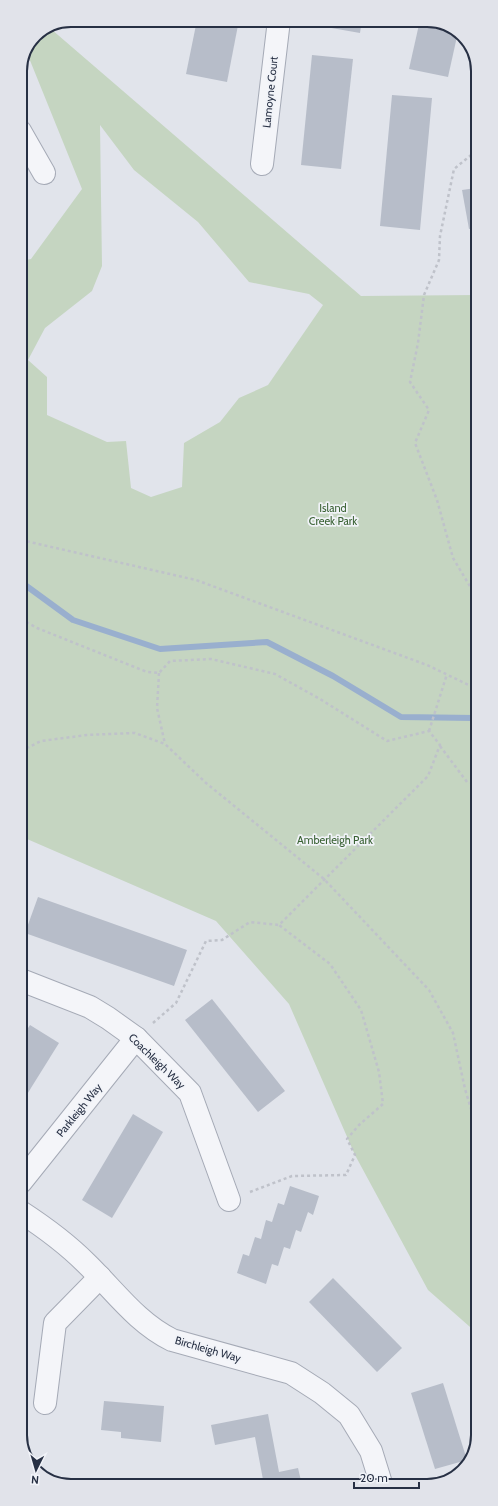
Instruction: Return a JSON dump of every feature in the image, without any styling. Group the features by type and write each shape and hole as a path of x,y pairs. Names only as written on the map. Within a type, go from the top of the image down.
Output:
{"street":[{"name":"Lamoyne Court","path":"262,164 278,27"},
{"path":"27,143 44,173"},
{"name":"Coachleigh Way","path":"27,982 90,1007 136,1038 190,1093 230,1200"},
{"name":"Parkleigh Way","path":"27,1174 136,1038"},
{"name":"Birchleigh Way","path":"27,1216 85,1262 143,1322 164,1336 172,1340 291,1373 322,1392 348,1415 371,1451 380,1479"},
{"path":"45,1403 55,1323 100,1277"}],"path":[{"path":"471,155 454,169 440,236 439,260 424,295 418,343 410,382 429,410 415,443 437,500 453,558 471,588"},
{"path":"27,541 196,580 427,665 471,686"},
{"path":"27,622 37,628 147,672 159,673"},
{"path":"165,744 157,708 159,673 170,661 211,659 275,674 320,699 387,741 429,731 447,674"},
{"path":"429,731 467,782 471,783"},
{"path":"27,747 41,741 87,734 135,733 165,744 206,783 324,879 429,990 453,1033 465,1089 471,1109"},
{"path":"279,925 428,776 440,745"},
{"path":"136,1038 176,1003 206,941 222,940 250,922 279,925 330,964 361,1010 379,1072 383,1104 359,1124 347,1139 355,1155 346,1175 292,1176 230,1200"}],"green space":[{"path":"53,31 361,296 471,295 471,1328 428,1290 355,1155 289,1004 216,921 27,839 27,260 31,259 82,189 29,58 34,47 40,40","holes":["100,125 134,170 198,222 249,282 309,294 323,305 268,385 239,398 220,422 184,443 182,487 151,497 131,488 126,441 107,442 47,415 47,377 28,360 45,328 92,291 102,266"]}],"building":[{"path":"196,27 238,27 227,82 186,74"},
{"path":"326,27 361,27 360,33"},
{"path":"418,27 441,29 457,39 448,77 409,69"},
{"path":"312,55 353,59 341,169 301,165"},
{"path":"392,95 432,98 420,230 380,226"},
{"path":"471,189 471,229 469,229 462,190"},
{"path":"38,897 187,950 174,986 27,934 27,927"},
{"path":"212,999 285,1091 258,1112 185,1020"},
{"path":"30,1025 59,1043 27,1094 27,1030"},
{"path":"133,1114 163,1132 112,1218 82,1200"},
{"path":"290,1186 319,1196 313,1215 308,1212 301,1232 296,1230 290,1249 284,1247 278,1266 272,1264 266,1284 237,1273 243,1254 249,1256 255,1237 261,1239 266,1220 272,1222 278,1203 284,1205"},
{"path":"333,1278 402,1348 377,1372 309,1302"},
{"path":"443,1383 465,1455 462,1461 435,1469 411,1393"},
{"path":"104,1401 164,1406 161,1442 121,1438 121,1432 101,1430"},
{"path":"268,1414 279,1472 298,1468 301,1479 263,1479 255,1437 215,1445 211,1425"}],"waterway":[{"path":"27,586 73,620 160,649 267,642 333,676 401,717 471,718"}],"park label":[{"name":"Island Creek Park","path":"333,514"},
{"name":"Amberleigh Park","path":"335,840"}]}
